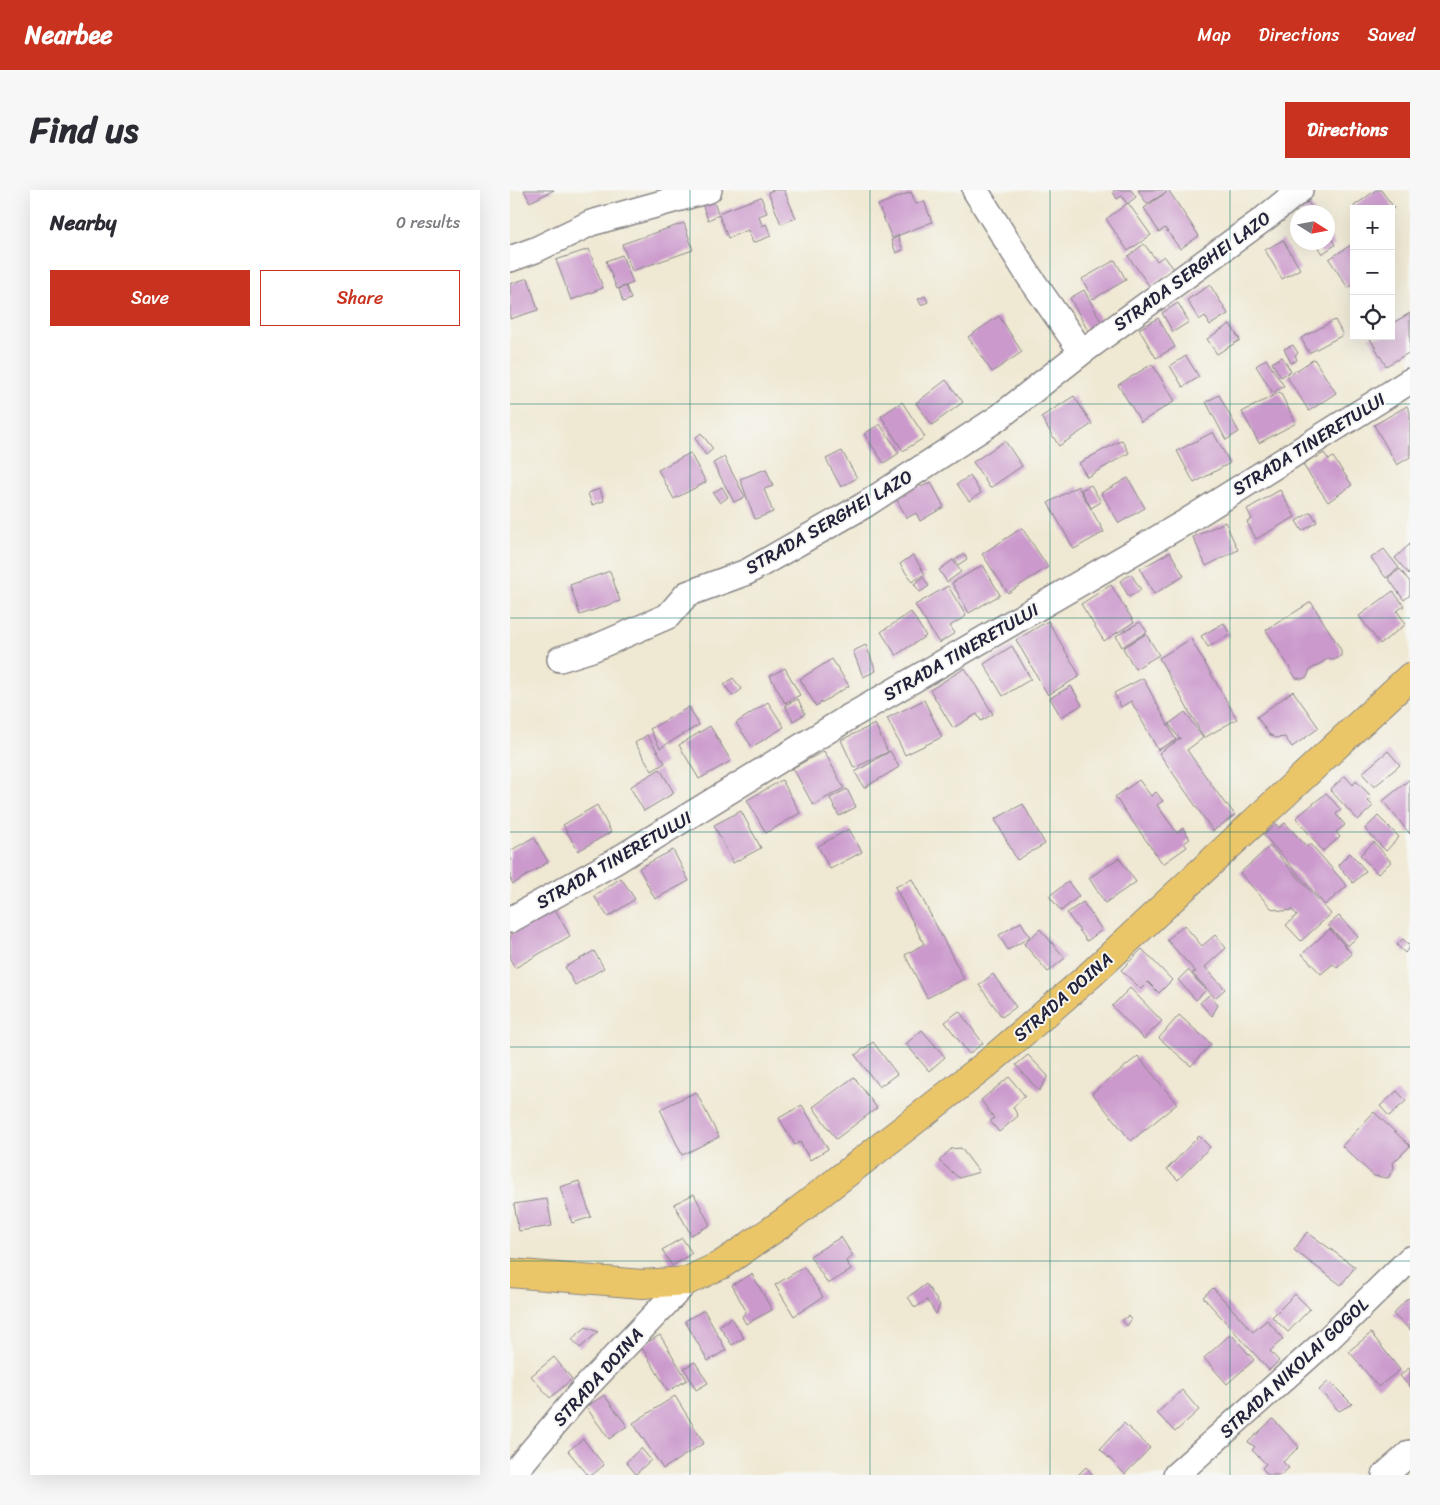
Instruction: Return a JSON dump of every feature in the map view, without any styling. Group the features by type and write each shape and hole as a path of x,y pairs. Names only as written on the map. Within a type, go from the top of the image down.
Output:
{"main road":[{"name":"STRADA DOINA","path":"510,1273 642,1284 687,1281 721,1266 784,1222 982,1068 1089,976 1410,677"}],"street":[{"path":"510,259 535,250 591,223 709,190"},
{"path":"975,190 1029,276 1082,352"},
{"name":"STRADA SERGHEI LAZO","path":"560,659 592,649 668,616 686,594 747,572 864,506 998,418 1082,352 1265,218 1300,190"},
{"name":"STRADA TINERETULUI","path":"510,920 614,862 851,716 1184,522 1410,381"},
{"name":"STRADA NIKOLAI GOGOL","path":"1176,1475 1327,1340 1410,1259"},
{"name":"STRADA DOINA","path":"512,1475 583,1390 687,1281"},
{"path":"1385,1475 1410,1453"}],"building":[{"path":"524,190 554,190 530,202"},
{"path":"784,190 796,218 781,224 768,192"},
{"path":"1115,190 1131,190 1136,197 1127,204 1122,196 1117,199 1113,192"},
{"path":"1138,190 1170,190 1199,236 1180,249 1165,228 1159,232 1144,208 1167,192 1147,204"},
{"path":"1376,190 1381,190 1392,205 1355,205"},
{"path":"911,192 916,204 924,201 932,222 892,238 878,205"},
{"path":"712,197 718,213 761,197 767,213 759,216 762,226 766,224 771,236 753,243 748,230 728,238 719,215 708,220 701,201"},
{"path":"1128,203 1151,235 1128,251 1106,219"},
{"path":"684,223 693,250 632,271 622,244"},
{"path":"898,237 903,250 896,253 891,240"},
{"path":"1283,240 1300,269 1282,279 1265,250"},
{"path":"1144,244 1157,261 1164,256 1174,269 1150,287 1128,256"},
{"path":"1350,246 1350,287 1348,288 1329,259"},
{"path":"589,249 603,288 571,300 556,260"},
{"path":"1320,250 1328,250 1322,254"},
{"path":"622,255 633,283 617,289 606,261"},
{"path":"1115,260 1126,280 1093,299 1082,279"},
{"path":"528,278 538,310 510,319 510,284"},
{"path":"1210,285 1228,314 1210,325 1205,316 1199,320 1187,300"},
{"path":"626,286 631,299 623,302 619,289"},
{"path":"1084,290 1102,323 1088,331 1070,298"},
{"path":"925,296 928,302 921,305 918,299"},
{"path":"1178,303 1189,322 1173,332 1162,313"},
{"path":"1410,313 1410,352 1386,366 1371,340 1395,340 1395,322"},
{"path":"999,316 1022,352 992,372 968,337"},
{"path":"1158,318 1175,347 1156,358 1139,329"},
{"path":"1335,320 1343,335 1309,353 1301,338"},
{"path":"1230,324 1240,340 1217,354 1207,339"},
{"path":"1293,345 1298,353 1295,355 1297,360 1291,363 1284,349"},
{"path":"1186,356 1199,377 1183,387 1170,366"},
{"path":"1282,357 1291,371 1281,377 1272,363"},
{"path":"1266,359 1284,386 1273,393 1256,366"},
{"path":"1314,359 1336,393 1309,411 1287,377"},
{"path":"1152,364 1175,401 1141,422 1118,385"},
{"path":"946,380 963,402 932,425 916,403"},
{"path":"1280,392 1296,423 1259,443 1242,412"},
{"path":"1219,395 1239,432 1226,440 1206,402"},
{"path":"1074,396 1092,424 1059,446 1041,417"},
{"path":"902,402 925,437 903,451 881,416"},
{"path":"1407,406 1410,412 1410,457 1397,465 1374,425"},
{"path":"880,424 899,453 884,463 864,434"},
{"path":"1213,432 1230,463 1194,483 1177,451"},
{"path":"701,433 713,449 706,455 695,438"},
{"path":"1122,440 1129,453 1087,477 1079,463"},
{"path":"1005,441 1022,466 990,488 973,462"},
{"path":"842,451 857,478 841,487 826,459"},
{"path":"690,453 706,482 674,499 658,470"},
{"path":"1324,453 1329,460 1333,457 1352,485 1328,502 1303,465 1315,456 1316,458"},
{"path":"724,457 745,497 734,502 713,463"},
{"path":"766,469 773,486 764,489 773,512 755,519 740,479"},
{"path":"970,476 981,493 969,501 957,484"},
{"path":"1128,478 1145,508 1119,523 1101,493"},
{"path":"918,482 921,487 931,482 944,507 920,521 916,513 907,518 894,495"},
{"path":"1091,485 1101,502 1091,508 1081,490"},
{"path":"1078,486 1104,532 1074,549 1048,503"},
{"path":"722,487 728,497 720,503 713,493"},
{"path":"600,489 604,501 592,505 588,493"},
{"path":"1280,490 1295,517 1256,539 1247,522 1252,519 1247,509"},
{"path":"1311,512 1317,522 1302,531 1296,521"},
{"path":"1225,522 1238,550 1206,566 1193,537"},
{"path":"1022,528 1048,567 1008,593 982,554"},
{"path":"1410,544 1410,573 1409,574 1395,558"},
{"path":"1384,549 1399,568 1386,578 1371,558"},
{"path":"1170,552 1184,576 1154,594 1140,569"},
{"path":"964,554 967,559 958,565 955,560"},
{"path":"913,555 925,574 912,582 900,564"},
{"path":"953,560 961,572 947,582 939,570"},
{"path":"983,565 1000,595 969,613 952,583"},
{"path":"1400,569 1410,582 1410,595 1404,600 1388,578"},
{"path":"610,571 620,601 580,615 570,585"},
{"path":"1131,574 1141,590 1129,597 1120,581"},
{"path":"923,577 929,586 920,592 914,584"},
{"path":"1111,585 1134,622 1104,641 1081,604"},
{"path":"948,586 966,616 950,626 955,633 939,643 915,605"},
{"path":"1393,591 1404,606 1397,611 1406,624 1380,644 1359,616"},
{"path":"1311,602 1341,650 1341,656 1334,660 1329,658 1310,670 1307,677 1302,679 1296,678 1266,630"},
{"path":"911,612 926,636 896,655 881,632"},
{"path":"1048,621 1080,676 1048,695 1016,640"},
{"path":"1140,622 1147,632 1122,647 1116,636"},
{"path":"1224,623 1230,635 1208,647 1201,636"},
{"path":"1146,634 1159,655 1135,669 1123,648"},
{"path":"1191,639 1237,719 1204,738 1159,658"},
{"path":"866,645 876,671 863,677 853,651"},
{"path":"1012,646 1031,679 1003,696 984,664"},
{"path":"832,659 849,686 816,706 800,679"},
{"path":"785,668 800,695 785,703 770,676"},
{"path":"965,668 993,714 981,721 977,714 953,728 930,690"},
{"path":"733,678 742,689 733,696 724,685"},
{"path":"1143,678 1176,740 1158,750 1131,701 1121,707 1114,693"},
{"path":"1071,686 1082,705 1061,717 1050,698"},
{"path":"1293,691 1319,728 1292,747 1285,737 1276,738 1269,734 1257,717"},
{"path":"798,699 805,714 793,721 785,705"},
{"path":"924,700 942,737 905,755 887,718"},
{"path":"768,702 784,727 752,747 736,723"},
{"path":"689,707 699,725 660,748 650,729"},
{"path":"1185,712 1203,738 1187,750 1235,815 1213,831 1159,753 1181,738 1179,738 1169,724"},
{"path":"875,724 888,752 854,768 841,740"},
{"path":"710,726 731,761 699,779 679,745"},
{"path":"647,735 665,763 652,771 635,743"},
{"path":"824,751 844,788 813,805 793,768"},
{"path":"890,751 899,767 864,788 855,772"},
{"path":"1388,751 1400,765 1374,787 1362,773"},
{"path":"660,769 674,793 644,811 630,787"},
{"path":"1345,776 1353,785 1356,781 1372,797 1368,801 1373,806 1358,820 1330,790"},
{"path":"1410,779 1410,834 1383,801"},
{"path":"782,780 800,813 766,833 747,800"},
{"path":"1139,780 1151,796 1156,792 1163,801 1157,805 1177,833 1183,828 1190,839 1184,843 1187,847 1163,864 1115,797"},
{"path":"847,789 856,807 839,816 830,798"},
{"path":"1326,793 1341,810 1336,814 1345,825 1336,832 1340,837 1323,851 1296,818"},
{"path":"1023,804 1045,844 1017,860 995,819"},
{"path":"597,805 611,832 578,851 563,825"},
{"path":"741,811 761,848 733,863 714,825"},
{"path":"1378,816 1399,837 1386,851 1365,829"},
{"path":"1285,823 1307,847 1310,843 1347,886 1325,905 1264,835 1276,824 1279,828"},
{"path":"849,829 862,852 830,869 818,846"},
{"path":"534,837 548,862 513,884 510,878 510,851"},
{"path":"1374,842 1391,862 1378,874 1360,855"},
{"path":"1270,846 1331,914 1301,941 1286,925 1297,915 1292,910 1282,911 1271,908 1240,873"},
{"path":"673,850 689,881 655,899 639,868"},
{"path":"1350,853 1366,871 1353,883 1338,865"},
{"path":"1119,858 1136,882 1105,903 1089,878"},
{"path":"621,878 635,899 608,917 594,896"},
{"path":"912,879 964,979 927,998 905,955 924,944 895,887"},
{"path":"1068,882 1079,896 1061,911 1049,896"},
{"path":"1083,902 1102,930 1087,941 1067,913"},
{"path":"555,909 570,936 515,968 510,959 510,935"},
{"path":"1339,916 1358,937 1347,946 1328,925"},
{"path":"1021,922 1030,937 1008,950 999,935"},
{"path":"1184,925 1202,946 1215,935 1226,948 1205,967 1225,989 1215,998 1192,973 1196,972 1167,940"},
{"path":"1040,929 1065,958 1048,972 1024,944"},
{"path":"1330,929 1352,954 1337,968 1333,964 1321,974 1302,954"},
{"path":"1403,939 1410,946 1405,953 1397,945"},
{"path":"1142,949 1172,980 1159,993 1148,982 1141,989 1121,970"},
{"path":"594,951 604,968 575,985 565,967"},
{"path":"1188,970 1206,990 1196,1000 1178,980"},
{"path":"993,974 1016,1007 1002,1017 979,985"},
{"path":"1130,988 1162,1021 1144,1039 1112,1006"},
{"path":"1209,995 1218,1005 1212,1016 1200,1003"},
{"path":"959,1011 983,1043 969,1054 945,1022"},
{"path":"1179,1015 1211,1044 1191,1066 1159,1038"},
{"path":"922,1030 945,1057 929,1071 906,1044"},
{"path":"873,1042 897,1074 879,1087 855,1055"},
{"path":"1028,1055 1048,1076 1039,1091 1016,1065"},
{"path":"1138,1056 1177,1104 1131,1141 1092,1093"},
{"path":"854,1077 877,1108 836,1139 813,1107"},
{"path":"1009,1077 1025,1096 1013,1107 1018,1116 999,1132 990,1121 994,1118 981,1100"},
{"path":"1397,1091 1406,1101 1389,1116 1380,1106"},
{"path":"696,1092 719,1137 682,1155 660,1109"},
{"path":"802,1105 828,1149 810,1160 800,1142 795,1145 779,1118"},
{"path":"1374,1112 1410,1146 1393,1163 1394,1168 1388,1178 1374,1176 1342,1146"},
{"path":"1199,1136 1210,1147 1178,1180 1167,1169"},
{"path":"961,1148 979,1172 959,1178 939,1161 951,1149"},
{"path":"579,1181 591,1217 572,1223 560,1187"},
{"path":"694,1194 710,1225 691,1235 674,1204"},
{"path":"547,1199 552,1226 519,1231 514,1204"},
{"path":"1307,1232 1355,1267 1341,1285 1294,1250"},
{"path":"841,1237 853,1256 846,1261 851,1270 828,1284 810,1256"},
{"path":"682,1238 692,1253 672,1266 662,1250"},
{"path":"804,1267 823,1297 794,1316 775,1285"},
{"path":"752,1274 772,1310 746,1324 742,1317 746,1311 732,1285"},
{"path":"926,1284 940,1305 936,1314 927,1300 915,1308 908,1297"},
{"path":"1213,1288 1253,1332 1267,1320 1283,1339 1270,1351 1279,1361 1269,1370 1203,1297"},
{"path":"1295,1294 1310,1309 1288,1332 1272,1317"},
{"path":"1408,1298 1410,1300 1410,1330 1393,1314"},
{"path":"704,1310 726,1350 708,1361 685,1321"},
{"path":"1128,1316 1131,1320 1127,1326 1122,1320"},
{"path":"731,1318 744,1338 732,1345 719,1326"},
{"path":"586,1327 598,1332 580,1348 572,1339"},
{"path":"1371,1333 1400,1370 1378,1387 1349,1351"},
{"path":"1231,1334 1254,1360 1227,1384 1204,1358"},
{"path":"660,1335 687,1380 668,1391 641,1346"},
{"path":"554,1357 572,1379 550,1398 531,1376"},
{"path":"695,1362 708,1383 696,1390 684,1368"},
{"path":"1410,1367 1410,1387 1400,1376"},
{"path":"1329,1381 1352,1404 1339,1411 1319,1390"},
{"path":"1182,1390 1199,1410 1175,1432 1157,1413"},
{"path":"604,1395 627,1426 609,1439 586,1407"},
{"path":"675,1396 704,1443 663,1469 633,1423"},
{"path":"1273,1419 1299,1447 1283,1462 1289,1468 1281,1475 1268,1475 1262,1468 1266,1464 1252,1450 1255,1447 1248,1442"},
{"path":"1124,1423 1150,1448 1125,1474 1100,1449"},
{"path":"583,1439 604,1465 592,1475 588,1475 568,1451"},
{"path":"641,1448 651,1460 636,1474 626,1462"},
{"path":"1086,1467 1093,1475 1078,1475"}]}
